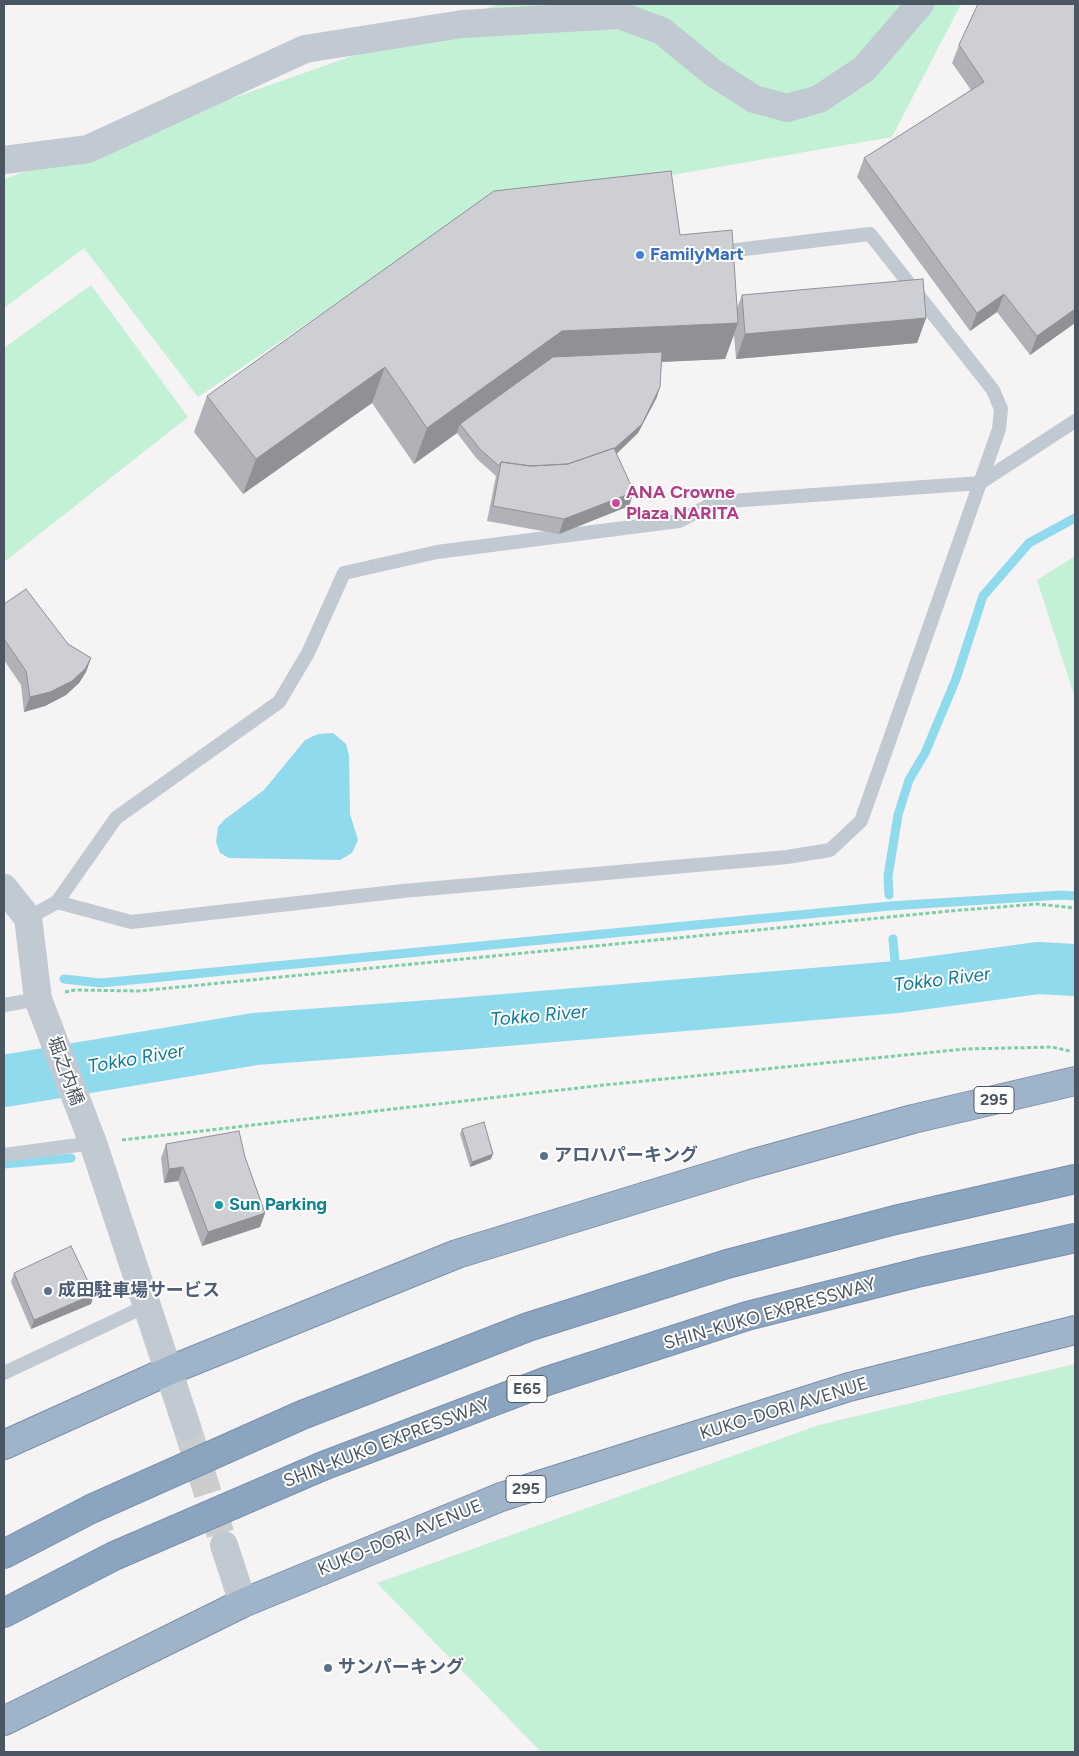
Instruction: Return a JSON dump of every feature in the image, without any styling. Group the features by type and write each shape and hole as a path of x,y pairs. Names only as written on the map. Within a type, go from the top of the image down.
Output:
{"highway":[{"name":"295","path":"4,1445 168,1371 456,1254 751,1164 913,1119 1075,1081"},
{"path":"4,1554 91,1509 302,1415 528,1327 726,1264 895,1220 1075,1180"},
{"name":"SHIN-KUKO EXPRESSWAY","path":"4,1613 114,1556 323,1466 546,1381 747,1316 920,1272 1075,1238"},
{"name":"KUKO-DORI AVENUE","path":"4,1721 243,1603 501,1497 849,1387 1075,1330"}],"street":[{"path":"4,160 88,149 304,49 462,24 619,15 662,31 712,72 754,99 787,108 819,100 864,69 920,4"},
{"path":"4,888 28,918"},
{"name":"堀之内橋","path":"28,918 41,1006 90,1136 186,1427"},
{"path":"224,1545 243,1603"}],"lane":[{"path":"57,902 131,922 403,891 787,857 830,850 861,821 999,429 1001,409 993,390 870,234 736,250"},
{"path":"28,918 57,902 116,818 279,702 308,653 344,572 437,552 680,521 716,502 980,483 1075,421"},
{"path":"4,1005 41,1006"},
{"path":"4,1155 90,1136"},
{"path":"4,1373 146,1306"}],"path":[{"path":"41,1006 75,990 149,990 950,911 1037,904 1075,908"},
{"path":"90,1136 965,1049 1052,1047 1075,1053"}],"green space":[{"path":"499,4 961,4 892,137 476,209 198,397 84,248 4,308 4,179"},
{"path":"91,285 188,417 4,562 4,348"},
{"path":"1075,556 1075,698 1037,580"},
{"path":"1075,1364 1075,1752 541,1752 377,1583 819,1425"}],"water":[{"path":"333,733 346,744 349,755 350,814 358,840 352,853 340,860 229,858 220,853 216,842 218,827 224,820 264,790 305,740 318,734"}],"building":[{"path":"978,4 1075,4 1075,309 1037,336 1004,294 977,313 864,158 984,82 959,45"},
{"path":"671,171 680,235 732,230 738,323 562,331 427,428 385,367 256,459 207,396 494,191"},
{"path":"923,279 926,318 745,334 742,295"},
{"path":"662,352 660,387 642,424 614,449 568,464 531,466 501,462 499,466 480,449 460,424 553,357"},
{"path":"614,448 634,492 564,519 493,506 501,462 531,466 568,464"},
{"path":"26,589 68,644 91,658 85,669 72,681 50,692 30,697 26,671 4,639 4,604"},
{"path":"484,1122 493,1154 472,1162 462,1129"},
{"name":"Sun Parking","path":"239,1131 245,1157 265,1213 208,1232 183,1167 169,1169 166,1144"},
{"path":"71,1246 94,1294 34,1320 14,1273"}],"waterway":[{"path":"889,895 888,876 898,815 909,780 925,753 956,679 983,596 1029,543 1075,518"},
{"path":"64,979 101,983 890,906 1062,895 1075,896"},
{"path":"893,939 897,987"},
{"name":"Tokko River","path":"4,1081 255,1039 897,987 1038,968 1075,970"},
{"path":"4,1164 71,1158"}],"tunnel":[{"path":"187,1427 224,1545"}],"place":[{"name":"FamilyMart","path":"640,255"},
{"name":"ANA Crowne Plaza NARITA","path":"616,503"},
{"name":"アロハパーキング","path":"544,1156"},
{"name":"Sun Parking","path":"219,1205"},
{"name":"成田駐車場サービス","path":"48,1291"},
{"name":"サンパーキング","path":"328,1668"}]}
